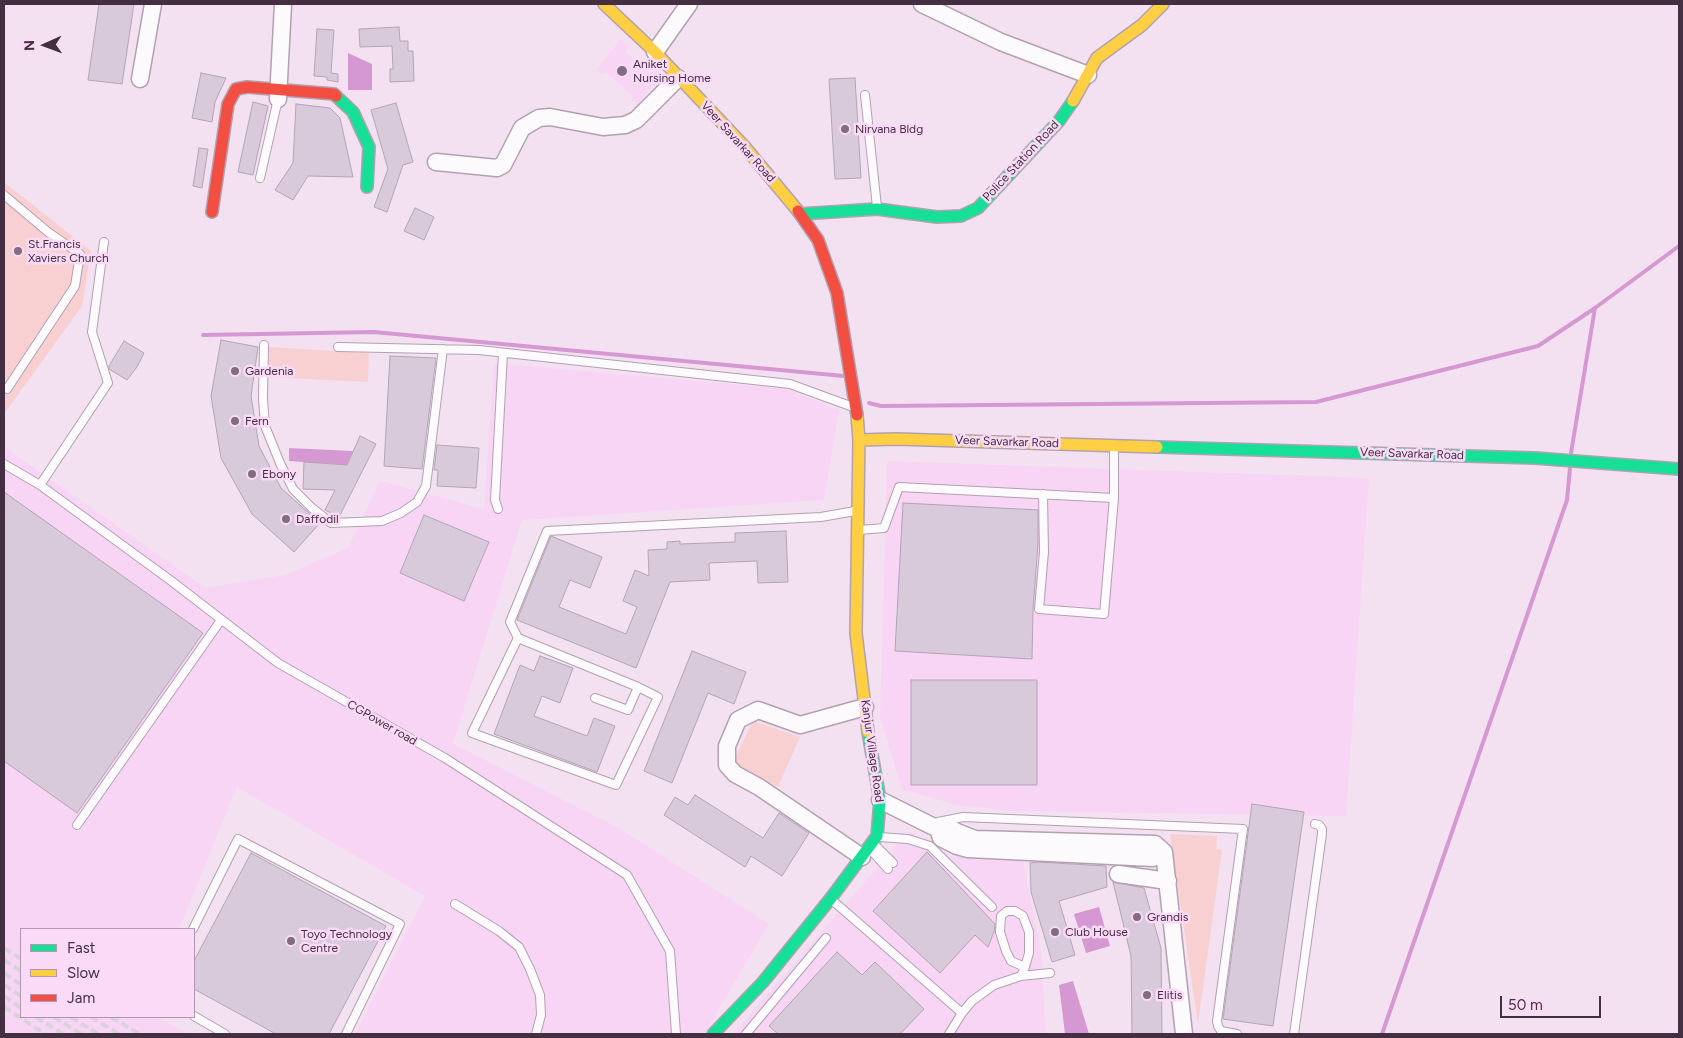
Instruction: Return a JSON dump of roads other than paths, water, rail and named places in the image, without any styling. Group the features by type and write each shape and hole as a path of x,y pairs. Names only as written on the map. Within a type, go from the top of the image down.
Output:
{"street":[{"path":"140,79 153,4"},
{"path":"278,95 283,4"},
{"name":"Veer Savarkar Road","path":"604,4 655,52 744,146 800,214 818,240 837,293 864,440 890,438 1535,458 1679,469"},
{"path":"655,52 689,4"},
{"path":"922,4 1001,42 1088,75"},
{"name":"Police Station Road","path":"800,214 877,208 937,217 961,216 978,208 1059,121 1098,58 1142,25 1163,4"},
{"path":"436,162 497,168 503,165 522,128 539,118 550,117 603,127 625,125 636,120 678,78"},
{"path":"212,212 228,104 236,90 247,87 278,95 334,94 353,112 369,147 367,187"},
{"name":"Kanjur Village Road","path":"864,440 857,511 856,633 870,747 880,800 870,846"},
{"path":"713,1034 763,982 831,898 870,846 735,774 727,765 727,746 738,720 758,710 800,725 865,707"},
{"path":"880,800 933,826 941,838 968,849 1064,849 1155,844 1164,852 1184,1034"},
{"path":"1118,874 1168,881"}],"lane":[{"path":"260,178 278,95"},
{"path":"865,95 877,208"},
{"path":"4,195 48,232 80,254 74,286 7,389"},
{"path":"40,485 108,383 92,332 104,242"},
{"path":"264,346 263,399 265,426 293,489 331,523 382,522 401,513 417,502 426,486 443,350"},
{"path":"338,347 479,350 790,384 857,408"},
{"path":"498,509 495,500 504,353"},
{"path":"1043,494 1044,552 1039,609 1104,614 1114,498 1114,445"},
{"name":"CGPower road","path":"4,464 40,485 170,580 278,663 445,758 627,875 670,951 676,1034"},
{"path":"857,530 884,528 899,487 1114,498"},
{"path":"518,638 472,733 616,785 658,697 518,638 510,622 547,531 821,517 857,511"},
{"path":"77,825 221,620"},
{"path":"595,698 628,710 638,687"},
{"path":"933,826 963,817 1246,827 1217,1021 1221,1031 1237,1034"},
{"path":"1294,1034 1322,834 1322,829 1319,825 1315,824"},
{"path":"194,928 238,839 400,924 346,1034"},
{"path":"870,846 908,839 930,846 992,907"},
{"path":"870,846 891,866"},
{"path":"831,898 962,1013"},
{"path":"455,904 499,931 519,947 530,968 540,995 541,1015 536,1034"},
{"path":"1021,976 1025,967 1029,953 1029,932 1023,916 1015,911 1007,911 1001,916 1000,932 1006,951 1011,961 1025,967"},
{"path":"746,1034 826,938"},
{"path":"949,1034 972,1001 994,985 1021,976 1050,972"},
{"path":"195,1017 225,1034"}],"waterway":[{"path":"869,403 881,406 1316,402 1538,346 1595,308 1679,246"},
{"path":"1571,453 1595,308"},
{"path":"203,335 374,332 844,376"},
{"path":"1382,1034 1567,500 1570,468"}],"railway":[{"path":"4,948 20,958"},
{"path":"4,960 20,970"},
{"path":"4,973 20,984"},
{"path":"4,985 20,995"},
{"path":"4,996 20,1007"},
{"path":"4,1007 20,1018"},
{"path":"21,1018 45,1034"},
{"path":"38,1018 63,1034"},
{"path":"56,1018 81,1034"},
{"path":"73,1018 98,1034"},
{"path":"93,1018 119,1034"},
{"path":"113,1018 140,1034"}],"place":[{"name":"Aniket Nursing Home","path":"622,71"},
{"name":"Nirvana Bldg","path":"845,129"},
{"name":"St.Francis Xaviers Church","path":"18,251"},
{"name":"Gardenia","path":"235,371"},
{"name":"Fern","path":"235,421"},
{"name":"Ebony","path":"252,474"},
{"name":"Daffodil","path":"286,519"},
{"name":"Grandis","path":"1137,917"},
{"name":"Club House","path":"1055,932"},
{"name":"Toyo Technology Centre","path":"291,941"},
{"name":"Elitis","path":"1147,995"}]}
